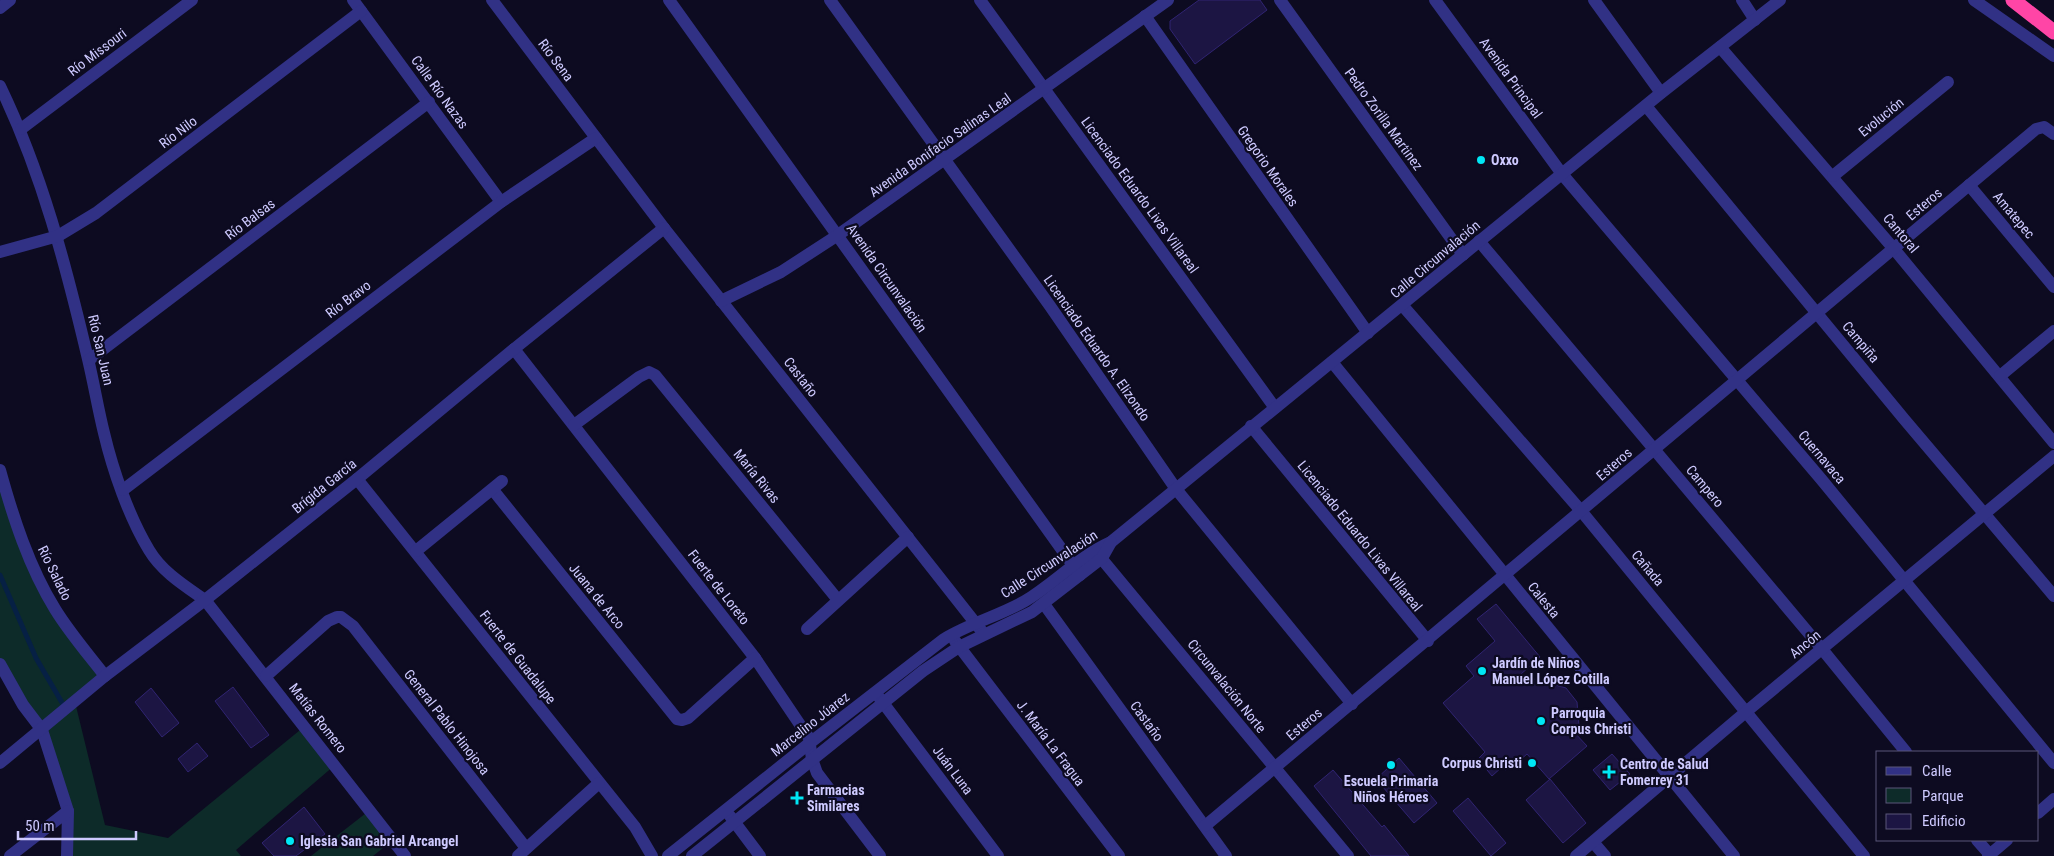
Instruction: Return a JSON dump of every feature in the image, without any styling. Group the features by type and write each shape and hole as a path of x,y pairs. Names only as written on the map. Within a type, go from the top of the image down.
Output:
{"highway":[{"path":"2013,0 2054,32"}],"street":[{"path":"0,8 10,0"},
{"name":"Río Missouri","path":"21,129 192,0"},
{"name":"Calle Río Nazas","path":"353,0 501,202"},
{"name":"Río Sena","path":"492,0 596,138"},
{"name":"Avenida Circunvalación","path":"669,0 1076,570"},
{"name":"Licenciado Eduardo A. Elizondo","path":"830,0 1050,306 1176,489 1352,704"},
{"name":"Licenciado Eduardo Livas Villareal","path":"980,0 1275,408"},
{"name":"Avenida Bonifacio Salinas Leal","path":"721,301 781,272 838,235 1168,0"},
{"name":"Pedro Zorilla Martinez","path":"1280,0 1463,255"},
{"name":"Avenida Principal","path":"1436,0 1562,174"},
{"path":"1594,0 1661,93"},
{"path":"1742,0 1755,20"},
{"name":"Calle Circunvalación","path":"975,623 1022,603 1076,570 1098,554 1251,426 1368,334 1661,93 1780,0"},
{"path":"1974,0 2054,56"},
{"name":"Río Nilo","path":"0,252 58,236 96,213 362,11"},
{"name":"Gregorio Morales","path":"1145,16 1368,334"},
{"name":"Cantoral","path":"1720,47 1894,248 2054,443"},
{"name":"Evolución","path":"1832,176 1948,82"},
{"name":"Río San Juan","path":"0,86 21,129 58,236 89,360 104,434 134,520 150,551 165,570 205,600"},
{"name":"Río Balsas","path":"89,360 429,102"},
{"name":"Campiña","path":"1646,106 2054,596"},
{"name":"Esteros","path":"1205,826 1582,512 1654,449 1818,314 2036,129 2049,130"},
{"name":"Río Bravo","path":"123,490 501,202 596,138"},
{"name":"Castaño","path":"596,138 721,301 984,634"},
{"name":"Cuernavaca","path":"1562,174 1738,380 2054,763"},
{"name":"Amatepec","path":"1969,185 2054,287"},
{"name":"Brígida García","path":"0,763 105,676 205,600 357,478 514,348 664,228"},
{"name":"Campero","path":"1479,241 1822,649 1905,751"},
{"name":"Cañada","path":"1402,306 1582,512 1864,856"},
{"path":"2000,376 2054,331"},
{"name":"Fuerte de Loreto","path":"514,348 755,658 804,728 811,742 812,759 822,780 880,856"},
{"name":"Calesta","path":"1332,362 1734,856"},
{"name":"María Rivas","path":"574,425 639,377 649,372 655,375 838,600"},
{"name":"Licenciado Eduardo Livas Villareal","path":"1251,426 1428,641"},
{"name":"Ancón","path":"1576,856 2054,456"},
{"name":"Río Salado","path":"0,470 11,510 27,551 55,609 105,676"},
{"name":"Fuerte de Guadalupe","path":"357,478 598,783 635,827 652,856"},
{"name":"Juana de Arco","path":"416,551 497,486 677,718 682,720 688,718 755,658"},
{"path":"807,629 908,537"},
{"name":"Circunvalación Norte","path":"1098,554 1348,856"},
{"name":"Calle Circunvalación","path":"984,634 1021,618 1044,604 1076,570"},
{"name":"Matías Romero","path":"205,600 405,856"},
{"name":"Castaño","path":"1044,604 1205,826 1223,855"},
{"name":"General Pablo Hinojosa","path":"266,676 328,621 337,617 347,620 522,852 598,783"},
{"name":"Marcelino Júarez","path":"668,856 811,742 950,635 975,623"},
{"name":"Marcelino Júarez","path":"692,856 923,671 959,647 984,634"},
{"name":"J. María La Fragua","path":"950,635 1119,856"},
{"path":"0,664 23,704 42,730 68,811 68,856"},
{"name":"Juán Luna","path":"875,692 998,856"},
{"path":"2039,812 2054,799"},
{"path":"726,810 760,856"},
{"path":"10,856 68,811"},
{"path":"1978,841 1989,856 2006,841"},
{"path":"1593,842 1605,856"}],"green space":[{"path":"0,470 34,567 105,676 75,702 105,825 168,838 305,726 335,765 236,850 241,856 67,856 69,835 42,730 0,664"},
{"path":"370,810 393,840 373,856 311,856"}],"building":[{"path":"1199,0 1260,0 1267,10 1195,64 1170,29 1170,21"},
{"path":"1496,604 1540,657 1520,675 1566,688 1577,702 1579,726 1573,731 1587,746 1549,779 1527,754 1505,770 1502,767 1492,776 1478,759 1485,752 1443,703 1474,676 1466,666 1495,641 1477,619"},
{"path":"233,687 269,735 251,748 215,701"},
{"path":"151,688 179,723 162,737 135,702"},
{"path":"197,743 208,756 188,772 178,759"},
{"path":"1612,754 1630,774 1610,790 1593,770"},
{"path":"1399,758 1437,803 1414,823 1376,779"},
{"path":"1333,770 1382,827 1384,825 1409,856 1371,856 1314,786"},
{"path":"1550,779 1586,823 1563,843 1526,800"},
{"path":"1468,798 1506,843 1491,856 1453,811"},
{"path":"304,807 325,834 296,856 274,856 262,843"}],"waterway":[{"path":"0,575 36,658 64,706"}],"place":[{"name":"Oxxo","path":"1481,160"},
{"name":"Jardín de Niños Manuel López Cotilla","path":"1482,671"},
{"name":"Parroquia Corpus Christi","path":"1541,721"},
{"name":"Corpus Christi","path":"1532,763"},
{"name":"Escuela Primaria Niños Héroes","path":"1391,765"},
{"name":"Centro de Salud Fomerrey 31","path":"1609,772"},
{"name":"Farmacias Similares","path":"797,798"},
{"name":"Iglesia San Gabriel Arcangel","path":"290,841"}]}
